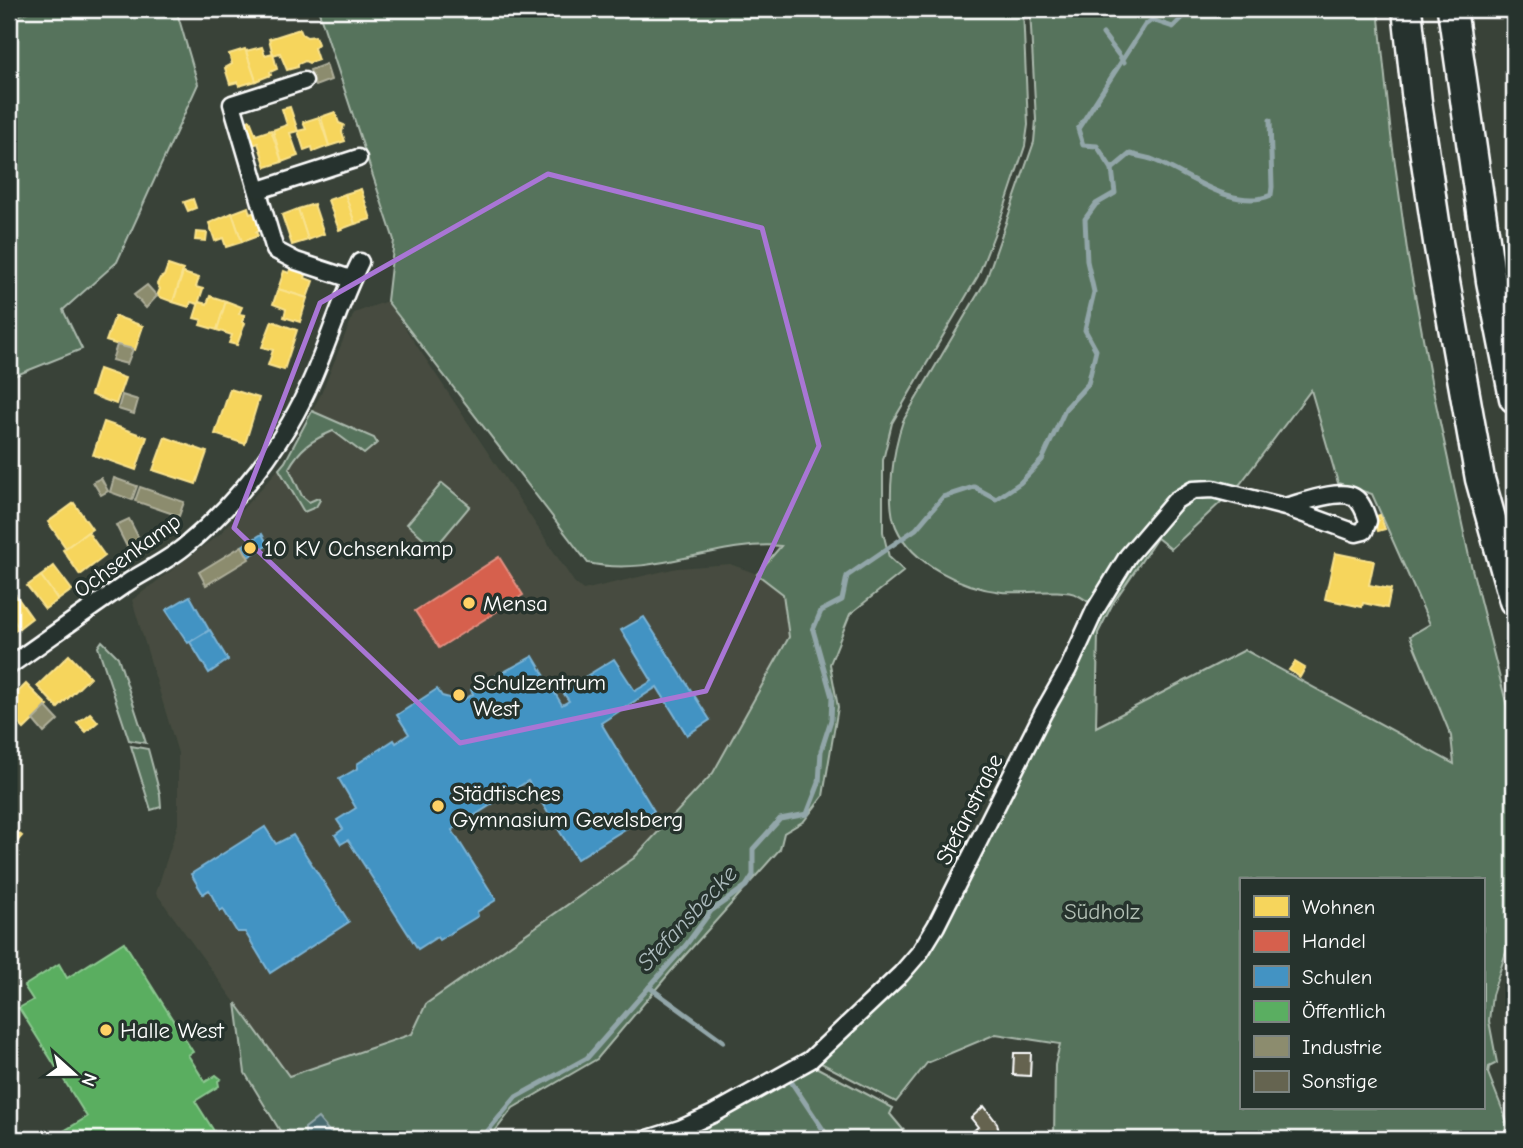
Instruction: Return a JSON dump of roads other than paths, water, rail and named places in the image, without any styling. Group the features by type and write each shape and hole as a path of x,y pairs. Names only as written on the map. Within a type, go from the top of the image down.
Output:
{"highway":[{"path":"1407,9 1417,102 1438,242 1477,466 1514,601"},
{"path":"1452,9 1491,281 1514,398"}],"street":[{"path":"304,81 232,104 275,250 296,261 351,279"},
{"path":"259,190 358,158"},
{"name":"Ochsenkamp","path":"9,666 182,548 263,466 292,420 360,262"},
{"name":"Stefanstraße","path":"648,1139 680,1129 713,1114 810,1060 901,974 920,951 936,926 1042,713 1068,669 1095,610 1128,556 1175,501 1194,490 1213,489 1285,507"}],"water":[{"path":"318,1118 335,1139 308,1139 305,1128"}],"waterway":[{"name":"Stefansbecke","path":"481,1139 516,1097 587,1058 686,945 711,911 746,886 753,875 753,849 780,819 807,814 819,783 821,751 831,720 832,697 813,630 821,611 842,600 847,576 916,529 943,497 974,487 996,499 1020,483 1042,460 1066,408 1088,384 1096,350 1085,330 1094,292 1087,261 1085,219 1096,204 1115,193 1112,169 1097,146 1083,145 1078,129 1145,25 1152,20 1173,27 1186,14 1187,9"},
{"path":"1103,34 1124,62"},
{"path":"1112,169 1130,154 1151,159 1226,195 1256,199 1271,195 1270,120"},
{"path":"649,987 723,1041"},
{"path":"790,1080 828,1137"},
{"path":"847,1134 849,1139"}],"place":[{"name":"10 KV Ochsenkamp","path":"250,548"},
{"name":"Mensa","path":"469,603"},
{"name":"Schulzentrum West","path":"459,695"},
{"name":"Städtisches Gymnasium Gevelsberg","path":"438,806"},
{"name":"Halle West","path":"106,1030"}],"park label":[{"name":"Südholz","path":"1102,911"}]}
